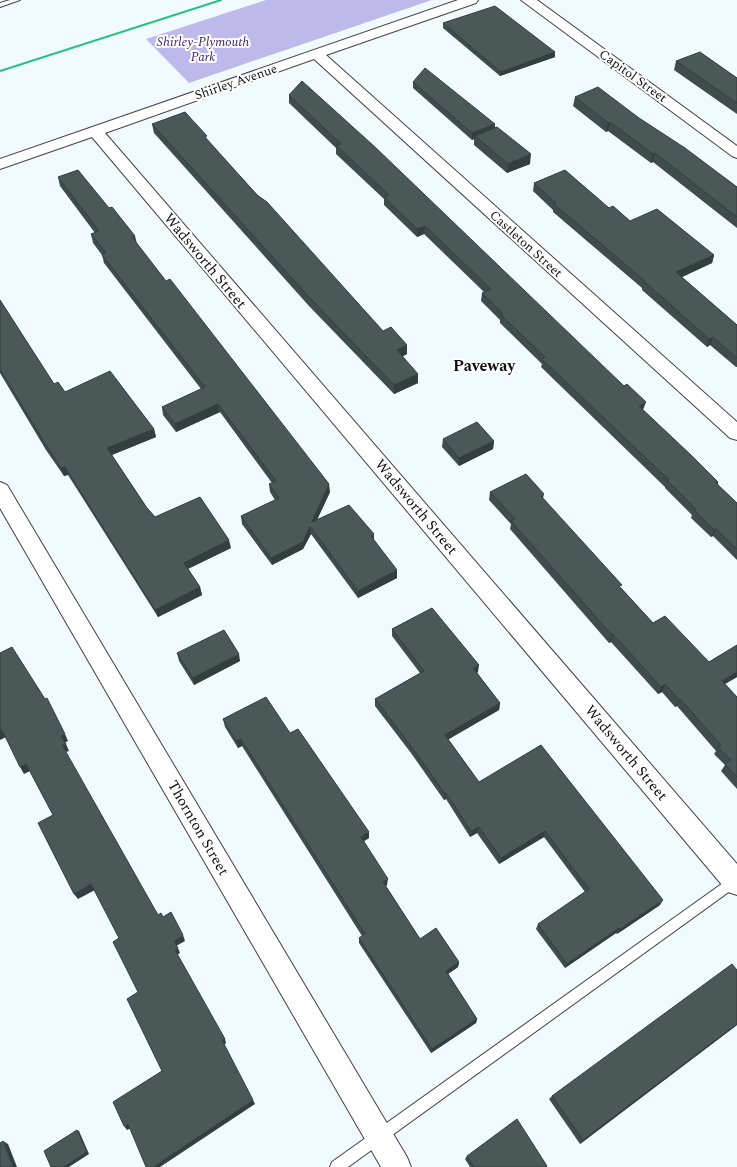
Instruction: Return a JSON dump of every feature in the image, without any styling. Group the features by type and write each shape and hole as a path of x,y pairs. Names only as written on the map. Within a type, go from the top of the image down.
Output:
{"street":[{"name":"Shirley Avenue","path":"0,164 471,0"},
{"name":"Capitol Street","path":"528,0 737,153"},
{"name":"Castleton Street","path":"316,54 737,433"},
{"name":"Wadsworth Street","path":"95,131 736,881"},
{"name":"Thornton Street","path":"0,490 397,1167"}],"lane":[{"path":"0,5 17,0"},
{"path":"337,1167 380,1138 736,881"}],"green space":[{"name":"Shirley-Plymouth Park","path":"266,0 432,0 189,83 146,39"}],"building":[{"path":"495,6 555,52 501,72 443,23"},
{"path":"700,52 737,78 737,103 676,61"},
{"path":"425,68 495,124 472,133 413,82"},
{"path":"302,81 375,147 624,386 627,384 646,402 639,406 692,456 718,482 716,483 737,503 737,549 716,529 714,530 694,510 696,509 667,480 669,480 542,359 545,357 501,315 503,314 482,293 491,289 425,226 417,229 384,197 389,195 336,145 341,144 289,95"},
{"path":"598,87 639,118 685,148 737,187 737,217 655,153 653,154 610,122 608,123 575,97"},
{"path":"185,112 207,136 205,137 257,195 267,202 383,331 391,327 407,345 397,350 418,374 394,385 309,297 152,124"},
{"path":"497,127 531,154 508,164 475,136"},
{"path":"78,170 109,208 112,207 135,236 132,237 166,281 170,279 329,484 312,522 349,505 374,534 371,536 397,570 358,591 310,526 303,542 271,558 241,516 279,498 269,484 276,481 218,404 175,424 162,407 205,387 102,255 106,253 91,234 99,231 58,177"},
{"path":"565,170 609,208 613,206 630,221 657,209 714,255 676,272 737,325 737,358 713,337 709,339 645,281 554,204 556,203 534,183"},
{"path":"0,300 54,384 58,382 65,392 110,371 154,429 107,448 147,508 155,517 200,497 229,540 184,563 200,587 155,610 65,467 61,468 44,442 0,369"},
{"path":"477,422 494,441 459,458 443,439"},
{"path":"526,474 544,494 541,496 622,585 619,586 653,623 665,616 709,662 737,645 737,672 722,681 737,697 737,777 725,764 731,760 718,747 721,745 680,699 679,700 665,684 661,687 613,634 612,635 511,521 515,519 490,492"},
{"path":"432,608 479,665 473,668 500,703 445,735 479,782 541,745 663,900 567,964 538,924 589,889 545,831 501,858 479,827 471,831 446,793 445,794 375,699 424,671 392,629"},
{"path":"224,630 239,654 193,678 177,653"},
{"path":"12,647 45,699 47,698 65,734 61,736 66,744 62,745 158,915 161,913 163,917 171,912 183,935 174,941 178,948 175,950 225,1039 222,1040 253,1100 153,1167 146,1167 128,1124 124,1126 113,1102 162,1071 127,999 138,992 113,942 119,938 91,884 74,894 38,823 53,815 26,764 20,767 2,730 0,730 0,653"},
{"path":"266,697 290,733 298,729 369,832 361,837 388,879 383,882 420,939 436,928 459,962 446,971 477,1019 432,1049 359,938 365,934 241,739 236,741 223,719"},
{"path":"732,964 737,970 737,1024 583,1140 552,1096"},
{"path":"517,1119 547,1166 474,1167 467,1156"},
{"path":"77,1130 87,1152 64,1167 51,1167 44,1151"},
{"path":"3,1141 13,1167 0,1167 0,1143"}],"railway":[{"path":"0,71 221,0"}],"district":[{"name":"Paveway","path":"484,366"}]}
